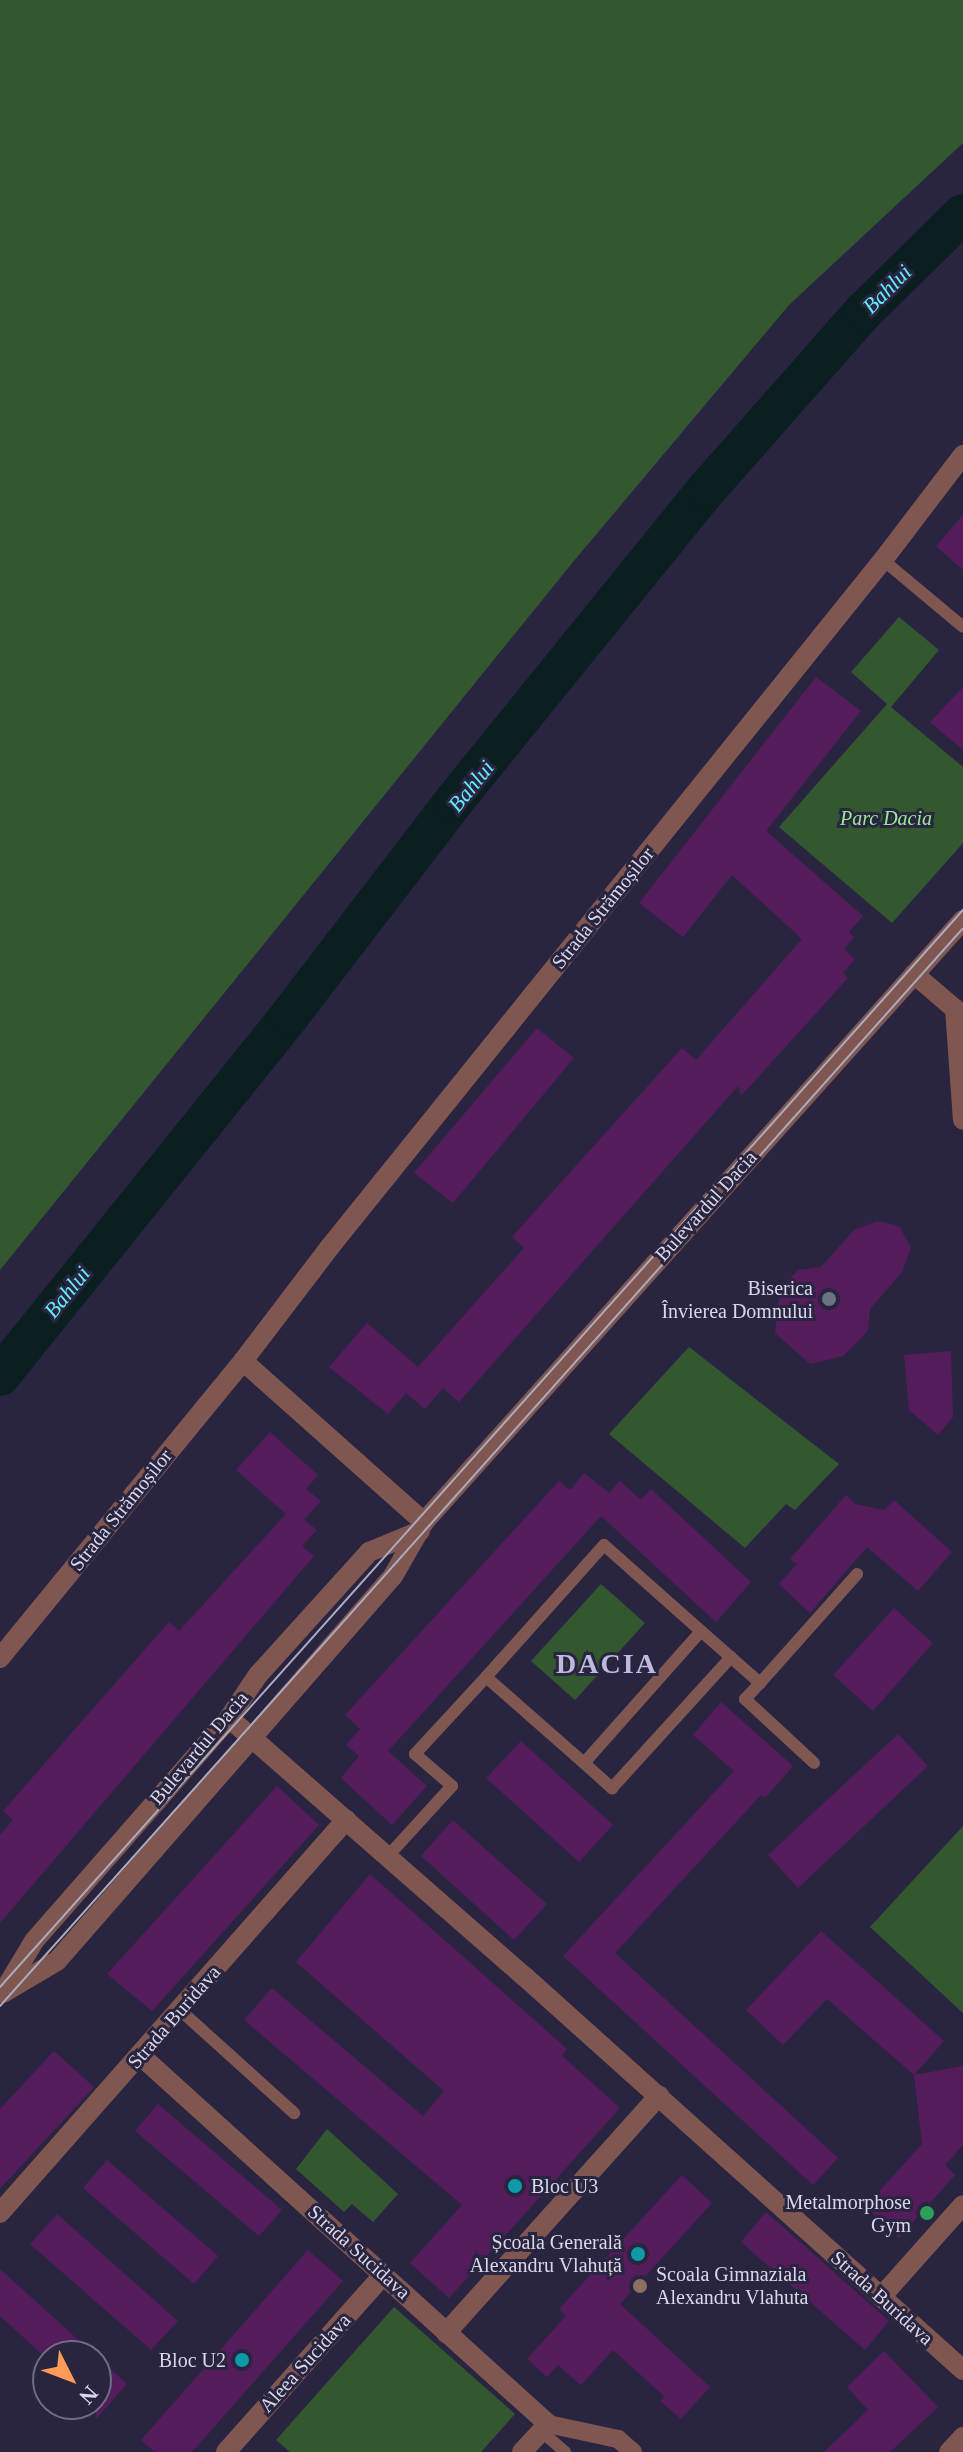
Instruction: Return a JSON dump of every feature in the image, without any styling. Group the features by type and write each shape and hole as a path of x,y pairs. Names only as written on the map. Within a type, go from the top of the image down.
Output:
{"street":[{"name":"Strada Strămoșilor","path":"0,1658 243,1361 329,1248 883,560 963,455"},
{"name":"Bulevardul Dacia","path":"2,1995 57,1961 254,1740 294,1687 393,1576 422,1527 963,920"},
{"path":"914,974 955,1009 963,1120"},
{"path":"243,1361 422,1527"},
{"name":"Bulevardul Dacia","path":"2,1995 34,1941 229,1718 258,1675 369,1552 422,1527"},
{"name":"Strada Buridava","path":"229,1718 659,2096 963,2370"},
{"name":"Strada Buridava","path":"0,2213 346,1820"},
{"name":"Strada Sucidava","path":"141,2056 384,2274 544,2427"},
{"path":"446,2333 659,2096"},
{"path":"881,2297 963,2205"},
{"name":"Aleea Sucidava","path":"226,2452 384,2274"},
{"path":"522,2452 544,2427 618,2439 633,2452"},
{"path":"949,2452 963,2437"}],"lane":[{"path":"883,560 963,627"},
{"path":"388,1856 452,1786 415,1754 604,1545 760,1683"},
{"path":"814,1763 745,1699 857,1574"},
{"path":"584,1763 701,1631"},
{"path":"486,1677 612,1788 731,1657"},
{"path":"180,2010 294,2113"},
{"path":"544,2427 565,2452"}],"green space":[{"path":"0,0 963,0 963,143 789,305 573,562 0,1270"},
{"name":"Parc Dacia","path":"899,617 939,650 891,707 963,767 963,843 892,923 779,827 887,704 851,672"},
{"path":"689,1347 839,1464 795,1510 786,1504 745,1548 609,1434"},
{"path":"601,1584 645,1623 575,1700 531,1661"},
{"path":"963,1826 963,2013 870,1927"},
{"path":"327,2129 398,2194 373,2222 352,2204 344,2212 296,2169"},
{"path":"394,2307 515,2414 481,2452 290,2452 276,2440"}],"building":[{"path":"963,515 963,570 936,546"},
{"path":"816,677 861,711 766,831 863,916 849,932 854,937 844,949 855,959 843,973 848,978 741,1096 738,1086 459,1402 443,1388 425,1409 406,1393 388,1414 329,1367 367,1323 418,1367 524,1248 512,1237 682,1048 696,1060 802,939 732,875 683,937 639,903"},
{"path":"963,687 963,750 930,722"},
{"path":"537,1028 574,1058 453,1203 414,1173"},
{"name":"Biserica Învierea Domnului","path":"877,1221 899,1226 911,1248 902,1272 870,1309 868,1331 843,1356 810,1364 775,1333 780,1289 798,1270 821,1267 854,1230"},
{"path":"951,1351 953,1417 938,1435 909,1410 904,1355"},
{"path":"270,1432 318,1475 306,1489 321,1501 304,1520 317,1530 302,1546 314,1556 0,1923 0,1835 13,1820 3,1811 169,1622 179,1631 286,1514 236,1470"},
{"path":"584,1473 609,1493 620,1481 641,1500 651,1489 751,1582 716,1622 601,1516 388,1751 427,1786 392,1825 341,1778 359,1756 346,1745 360,1729 345,1715 559,1481 570,1490"},
{"path":"846,1495 855,1504 884,1510 894,1500 952,1552 918,1591 867,1547 810,1613 779,1584 797,1564 790,1559"},
{"path":"894,1608 933,1643 873,1711 833,1675"},
{"path":"721,1702 793,1766 765,1798 761,1795 615,1953 838,2158 813,2185 563,1956 734,1771 693,1735"},
{"path":"898,1734 928,1766 798,1888 768,1855"},
{"path":"521,1741 613,1825 579,1862 486,1778"},
{"path":"277,1786 319,1825 152,2011 107,1974"},
{"path":"453,1820 547,1904 514,1940 421,1856"},
{"path":"370,1874 567,2049 562,2056 620,2108 449,2298 410,2263 462,2205 244,2020 272,1988 423,2116 444,2091 296,1962"},
{"path":"821,1931 944,2041 914,2075 827,1999 783,2045 746,2010"},
{"path":"54,2051 94,2087 0,2189 0,2109"},
{"path":"963,2066 963,2145 945,2165 955,2175 899,2238 865,2207 922,2144 914,2075"},
{"path":"158,2104 282,2210 259,2236 135,2131"},
{"path":"107,2160 218,2256 194,2284 83,2188"},
{"name":"Școala Generală Alexandru Vlahuță","path":"682,2175 712,2203 620,2304 710,2387 681,2419 660,2401 665,2397 613,2350 581,2385 558,2365 547,2377 527,2359 566,2316 559,2309"},
{"path":"766,2212 889,2321 865,2350 741,2242"},
{"path":"57,2214 178,2321 151,2350 30,2244"},
{"name":"Bloc U2","path":"308,2250 343,2281 192,2452 155,2452 141,2440"},
{"path":"0,2269 78,2340 32,2340 32,2345 0,2316"},
{"path":"884,2351 938,2407 890,2452 824,2452 868,2410 847,2387"},
{"path":"112,2370 127,2384 112,2401"}],"waterway":[{"name":"Bahlui","path":"0,1376 290,1015 454,801 707,489 865,310 963,214"}],"tram line":[{"path":"0,1987 963,910"},
{"path":"0,2006 963,928"}],"place":[{"name":"Biserica Învierea Domnului","path":"829,1299"},
{"name":"Bloc U3","path":"515,2186"},
{"name":"Metalmorphose Gym","path":"927,2213"},
{"name":"Școala Generală Alexandru Vlahuță","path":"638,2254"},
{"name":"Scoala Gimnaziala Alexandru Vlahuta","path":"640,2286"},
{"name":"Bloc U2","path":"242,2360"}],"district":[{"name":"DACIA","path":"607,1664"}]}
